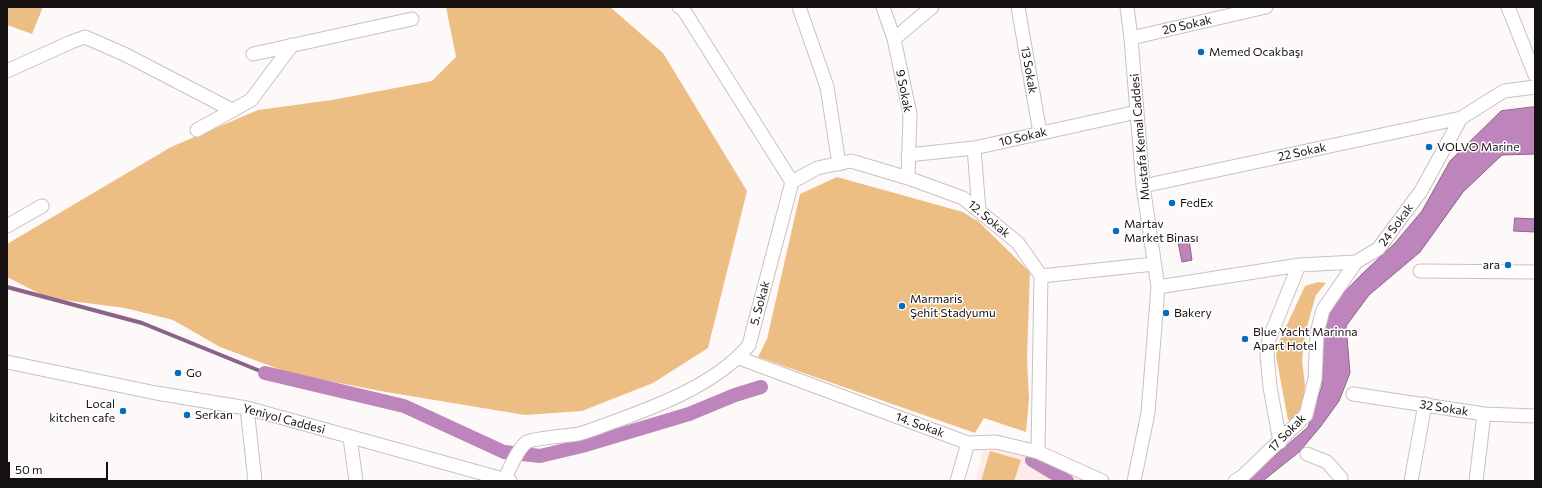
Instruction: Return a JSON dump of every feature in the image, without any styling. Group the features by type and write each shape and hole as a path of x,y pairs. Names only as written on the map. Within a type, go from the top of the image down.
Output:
{"street":[{"path":"799,7 827,87 839,164"},
{"name":"9 Sokak","path":"883,7 894,39 910,114 908,178"},
{"path":"894,39 932,7"},
{"name":"13 Sokak","path":"1018,7 1040,133"},
{"name":"Mustafa Kemal Caddesi","path":"1127,7 1144,186 1158,287 1148,413 1134,481"},
{"name":"20 Sokak","path":"1131,38 1266,7"},
{"path":"1508,7 1535,75"},
{"path":"684,8 792,182"},
{"path":"253,54 412,19"},
{"path":"7,71 85,37 124,54 232,110"},
{"path":"198,130 251,100 292,45"},
{"name":"24 Sokak","path":"1158,287 1299,265 1356,262 1378,249 1411,204 1421,190 1461,118 1504,91 1535,87"},
{"name":"10 Sokak","path":"908,155 974,148 1137,112"},
{"name":"22 Sokak","path":"1144,186 1461,118"},
{"path":"974,148 979,211"},
{"name":"12. Sokak","path":"792,182 817,168 851,161 908,178 963,198 1018,243 1041,276"},
{"name":"5. Sokak","path":"506,480 519,450 528,441 579,433 645,411 716,374 739,358 749,345 792,182"},
{"path":"7,226 42,206"},
{"name":"17 Sokak","path":"1235,481 1244,476 1306,415 1315,379 1317,332 1323,310 1356,262"},
{"path":"1038,452 1041,276 1154,264"},
{"path":"1280,442 1270,387 1267,355 1269,339 1299,265"},
{"path":"1420,271 1535,272"},
{"name":"14. Sokak","path":"739,358 968,442 996,442 1038,452 1102,481"},
{"name":"Yeniyol Caddesi","path":"7,362 156,393 247,408 350,438 506,480"},
{"name":"32 Sokak","path":"1354,394 1484,414 1535,416"},
{"path":"1411,481 1425,404"},
{"path":"247,408 255,481"},
{"path":"1476,481 1484,414"},
{"path":"350,438 356,481"},
{"path":"957,481 968,442"},
{"path":"1307,454 1327,462 1342,481"}],"shaded area":[{"path":"7,7 43,7 32,34 7,25"},
{"path":"446,7 610,7 663,53 747,191 708,348 653,383 582,411 525,415 386,392 292,374 220,347 173,320 125,308 48,298 7,277 7,244 171,147 258,110 332,100 432,81 456,57"},
{"path":"1535,107 1535,154 1502,155 1463,192 1420,252 1369,295 1346,326 1350,373 1339,401 1321,426 1299,452 1264,480 1258,479 1254,474 1308,427 1322,386 1320,344 1331,306 1395,243 1422,211 1450,161 1501,111"},
{"name":"Marmaris Şehit Stadyumu","path":"837,177 963,212 979,222 1030,272 1027,358 1029,399 1026,432 984,418 975,433 758,357 767,339 800,194"},
{"path":"1515,218 1535,219 1535,232 1514,231"},
{"path":"1189,240 1192,260 1182,262 1178,242"},
{"path":"1318,282 1326,283 1316,295 1305,334 1302,360 1305,385 1303,404 1293,421 1288,420 1276,356 1277,346 1305,286"},
{"path":"996,442 1041,460 1085,481 975,481 983,452"},
{"path":"990,451 1021,460 1014,481 981,481"}],"waterway":[{"path":"7,287 142,323 265,373"},
{"path":"265,373 404,406 504,452 540,456 582,446 689,414 735,395 761,387"},
{"path":"1032,460 1067,481"}],"place":[{"name":"Memed Ocakbaşı","path":"1201,52"},
{"name":"VOLVO Marine","path":"1429,147"},
{"name":"FedEx","path":"1172,203"},
{"name":"Martav Market Binası","path":"1116,231"},
{"name":"ara","path":"1508,265"},
{"name":"Marmaris Şehit Stadyumu","path":"902,306"},
{"name":"Bakery","path":"1166,313"},
{"name":"Blue Yacht Marinna Apart Hotel","path":"1245,339"},
{"name":"Go","path":"178,373"},
{"name":"Local kitchen cafe","path":"123,411"},
{"name":"Serkan","path":"187,415"}]}
